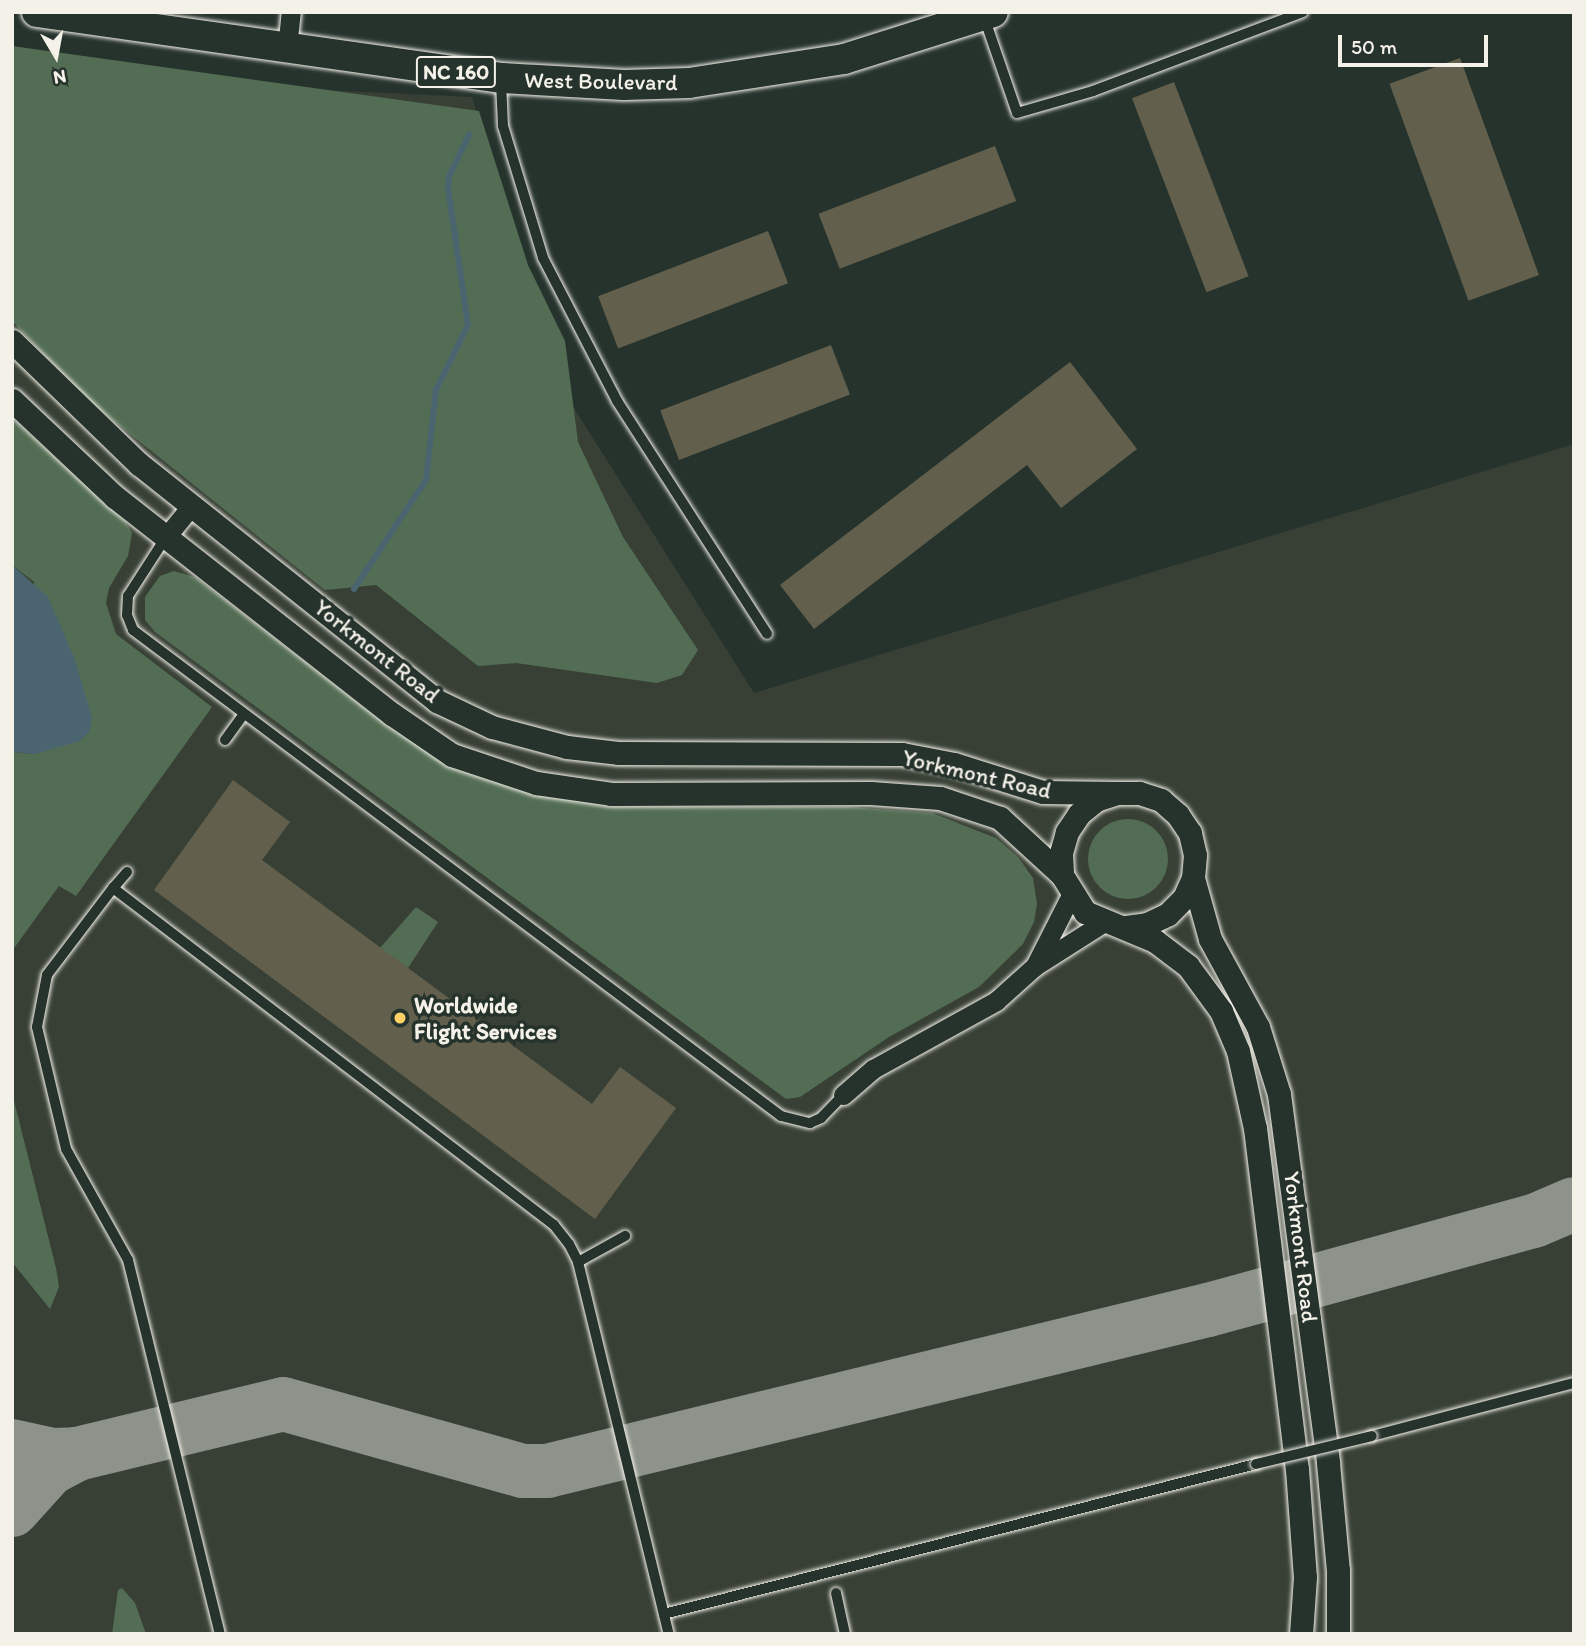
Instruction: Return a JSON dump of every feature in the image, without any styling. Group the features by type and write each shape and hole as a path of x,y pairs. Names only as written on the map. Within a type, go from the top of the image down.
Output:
{"main road":[{"name":"West Boulevard","path":"37,12 502,78 624,86 765,74 844,59 989,14"}],"street":[{"path":"287,48 291,12"},
{"name":"Yorkmont Road","path":"12,341 82,414 192,505 437,701 492,727 567,747 618,753 902,754 954,764 1043,792 1117,793 1150,797 1178,814 1190,833 1195,855 1193,878 1210,939 1258,1027 1279,1094 1328,1462 1338,1570 1339,1634"},
{"name":"Yorkmont Road","path":"12,400 87,472 166,537 423,737 475,765 536,783 611,794 871,793 940,798 1000,818 1067,885 1085,912 1172,953 1199,979 1221,1011 1245,1075 1255,1128 1297,1469 1305,1577 1301,1634"},
{"path":"166,537 192,505"},
{"name":"Yorkmont Road","path":"1067,885 1061,853 1067,832 1096,800 1117,793"},
{"path":"843,1095 873,1069 996,1001 1035,966 1115,925 1147,924 1167,914 1184,898 1193,878"},
{"path":"1035,966 1067,885"}],"lane":[{"path":"989,14 1017,113 1093,91 1303,12"},
{"path":"502,78 503,125 543,258 617,401 766,634"},
{"path":"166,537 128,596 127,615 133,630 781,1116 810,1122 821,1118 843,1095"},
{"path":"225,740 244,714"},
{"path":"127,872 47,975 37,1027 66,1149 128,1260 220,1634"},
{"path":"113,888 554,1225 578,1262 669,1634"},
{"path":"578,1262 625,1236"},
{"path":"664,1614 1574,1383"},
{"path":"836,1593 845,1634"}],"shaded area":[{"path":"12,76 472,97 553,375 754,693 1574,444 1574,1634 12,1634"}],"green space":[{"path":"12,46 479,111 528,265 565,341 578,442 623,537 698,650 682,675 657,683 516,663 478,666 376,585 325,590 89,401 12,321"},
{"path":"12,418 125,521 132,533 128,556 109,588 106,603 116,634 212,707 76,896 59,886 12,951 12,752 35,754 34,582 12,565"},
{"path":"174,571 195,577 388,726 425,749 504,784 610,807 850,807 932,813 996,838 1018,857 1033,878 1037,904 1034,922 1023,944 979,987 889,1037 800,1097 786,1099 155,632 145,620 145,597 160,576"},
{"path":"1128,819 1143,822 1156,831 1165,844 1168,859 1165,874 1156,887 1143,896 1128,899 1113,896 1100,887 1091,874 1088,859 1091,844 1100,831 1113,822"},
{"path":"416,907 438,922 408,968 380,948"},
{"path":"12,1093 56,1268 59,1287 50,1309 12,1262"},
{"path":"122,1588 135,1603 146,1634 112,1634 118,1590"}],"water":[{"path":"12,565 48,597 74,657 92,717 90,731 80,741 35,754 12,752"}],"building":[{"path":"1460,58 1539,275 1469,301 1390,84"},
{"path":"1174,82 1249,276 1207,292 1132,98"},
{"path":"995,146 1016,201 840,269 819,214"},
{"path":"768,231 788,283 618,349 598,296"},
{"path":"831,345 850,394 679,460 660,411"},
{"path":"1070,362 1137,449 1061,508 1027,465 814,629 780,585"},
{"name":"Worldwide Flight Services","path":"233,780 290,822 262,860 592,1104 620,1067 676,1108 595,1219 154,890"}],"waterway":[{"path":"354,589 426,480 436,390 468,325 448,188 449,176 469,135"}],"taxiway":[{"path":"12,1446 53,1455 77,1454 283,1404 523,1471 547,1471 1208,1310 1534,1221 1574,1204"},
{"path":"12,1510 49,1469 77,1454"}],"place":[{"name":"Worldwide Flight Services","path":"400,1018"}]}
